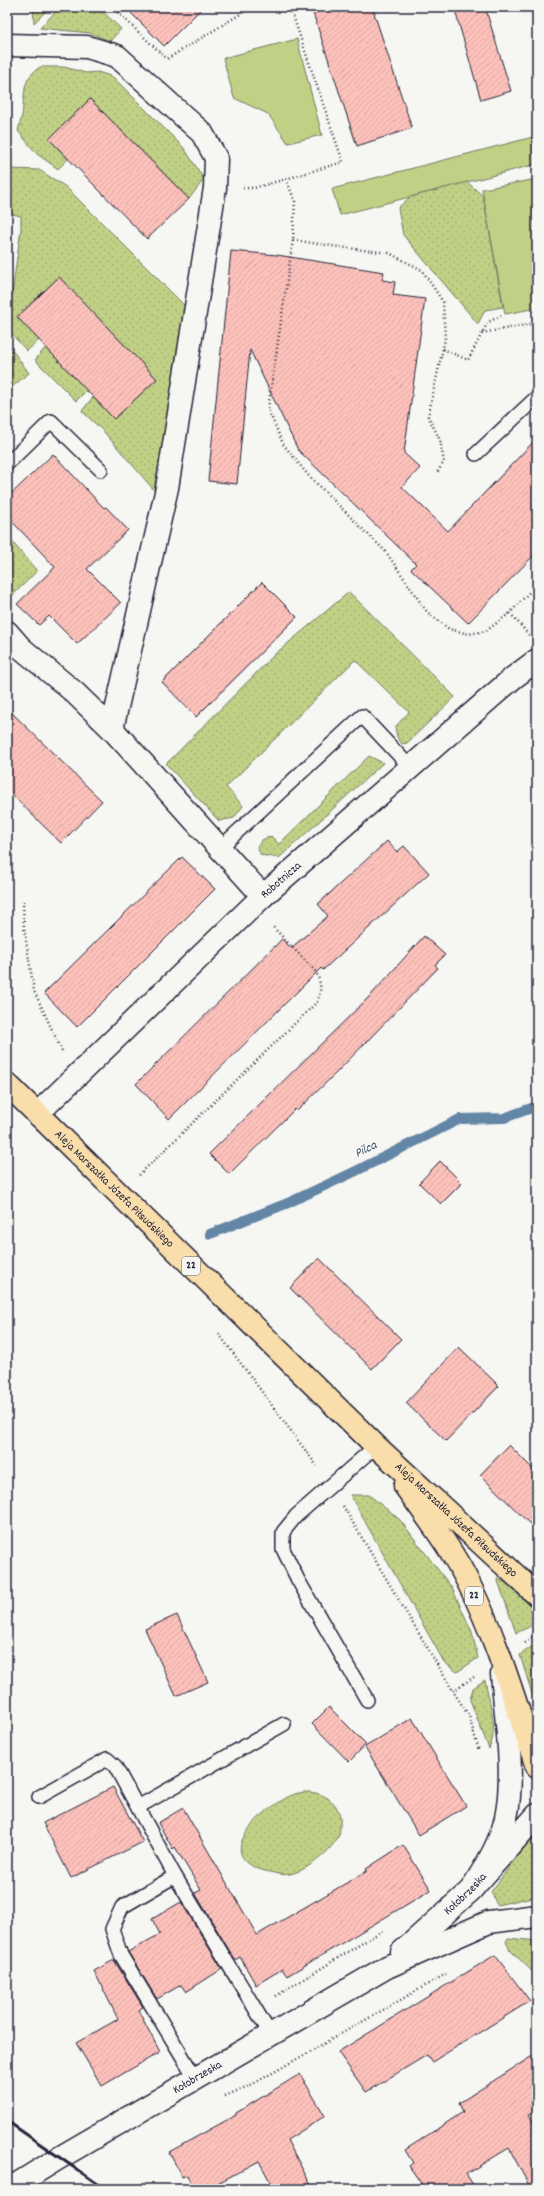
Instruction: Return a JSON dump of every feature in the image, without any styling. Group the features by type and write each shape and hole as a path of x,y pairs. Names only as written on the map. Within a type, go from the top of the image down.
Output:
{"main road":[{"name":"Aleja Marszałka Józefa Piłsudskiego","path":"7,1084 376,1446 537,1595"},
{"name":"Aleja Marszałka Józefa Piłsudskiego","path":"376,1446 441,1537 468,1582 500,1659 537,1768"}],"street":[{"path":"7,44 87,48 117,56 202,133 216,158 215,188 167,488 112,729"},
{"path":"7,632 21,648 74,692 112,729 220,848 258,901"},
{"name":"Robotnicza","path":"38,1114 258,901 513,678 537,660"},
{"path":"471,1890 494,1852 506,1819 508,1767 500,1659"},
{"name":"Kołobrzeska","path":"387,1967 471,1890 537,1815"},
{"name":"Kołobrzeska","path":"9,2189 59,2158 387,1967 489,1922 537,1916"}],"lane":[{"path":"476,454 537,397"},
{"path":"7,464 50,421 101,470"},
{"path":"220,848 362,716 410,767"},
{"path":"367,1700 298,1580 283,1549 283,1532 296,1516 376,1446"},
{"path":"138,1807 284,1724"},
{"path":"39,1797 108,1759 115,1766 175,1876 271,2035"},
{"path":"175,1876 122,1907 112,1929 121,1956 196,2079"}],"path":[{"path":"112,7 167,59 252,7"},
{"path":"215,188 254,188 343,162 290,7"},
{"path":"286,179 295,201 293,240 268,409 284,444 308,475 386,552 427,612 449,629 468,634 486,632 510,613 537,584"},
{"path":"293,240 339,247 389,252 422,270 443,302 445,339 428,416 440,440 444,462 436,474"},
{"path":"443,349 468,360 488,322 501,316"},
{"path":"482,333 537,323"},
{"path":"510,613 533,639"},
{"path":"23,901 24,928 34,990 62,1052"},
{"path":"119,1194 317,1002 321,992 320,980 316,972 258,901"},
{"path":"214,1328 331,1485 453,1691"},
{"path":"221,2098 253,2084 449,1972"}],"green space":[{"path":"33,7 50,7 34,23"},
{"path":"60,7 98,7 121,29 110,41 90,33 40,28"},
{"path":"297,39 322,135 288,143 268,114 234,98 223,58"},
{"path":"40,67 64,67 86,73 98,72 113,77 184,148 204,179 189,199 90,99 49,139 68,159 58,169 37,154 18,131 26,84 31,75"},
{"path":"537,136 537,164 340,215 332,189"},
{"path":"10,169 39,170 66,187 185,306 178,364 154,490 104,432 82,411 93,397 114,419 157,379 59,277 17,317 39,340 27,351 7,329 21,229 21,216 7,213 7,177"},
{"path":"537,179 537,308 505,314 482,189"},
{"path":"467,182 483,196 503,307 485,310 478,324 403,235 398,208 410,197"},
{"path":"7,343 29,373 7,391"},
{"path":"46,347 87,390 76,401 35,360"},
{"path":"7,536 37,571 10,598 7,595"},
{"path":"349,592 455,697 407,743 402,744 397,737 395,727 409,712 355,660 226,787 243,806 234,818 219,821 166,764 274,655"},
{"path":"369,756 383,763 279,858 261,855 257,847 262,840 271,836 279,844"},
{"path":"350,1495 369,1495 400,1520 452,1588 472,1632 478,1658 457,1672 444,1662"},
{"path":"497,1578 506,1583 537,1612 537,1620 529,1627 516,1633"},
{"path":"537,1643 537,1710 520,1655"},
{"path":"485,1680 491,1706 493,1724 492,1741 489,1749 470,1700 473,1688"},
{"path":"302,1792 320,1794 326,1797 336,1806 339,1811 340,1831 339,1836 334,1843 313,1863 304,1869 287,1875 259,1869 248,1863 241,1854 241,1844 254,1823 264,1813 286,1798"},
{"path":"537,1829 537,1896 497,1905 491,1892"},
{"path":"508,1938 537,1941 537,1976 510,1950 506,1942"}],"building":[{"path":"125,7 203,7 164,46"},
{"path":"311,7 372,7 412,128 357,146"},
{"path":"454,7 485,7 511,91 481,100"},
{"path":"90,99 189,199 147,239 49,139"},
{"path":"231,251 277,255 384,272 382,280 395,282 393,295 425,299 404,453 420,468 402,487 448,531 537,438 537,552 468,623 411,569 416,564 298,450 250,350 237,484 208,481"},
{"path":"59,277 157,379 114,419 17,317"},
{"path":"53,454 104,508 106,507 128,530 87,569 121,603 77,644 49,616 39,625 17,604 55,567 7,516 7,498"},
{"path":"262,582 297,617 196,717 162,682"},
{"path":"7,708 102,801 61,843 7,790"},
{"path":"387,841 397,852 404,846 429,873 323,970 321,968 169,1119 136,1084 282,939 291,948 328,916 318,904"},
{"path":"182,857 215,889 77,1027 44,993"},
{"path":"424,936 445,955 435,965 438,968 339,1070 297,1111 295,1109 229,1174 209,1154 372,994"},
{"path":"440,1161 462,1183 441,1204 419,1183"},
{"path":"319,1258 401,1339 372,1369 290,1288"},
{"path":"459,1347 499,1386 446,1441 406,1403"},
{"path":"509,1445 537,1473 537,1531 480,1475"},
{"path":"177,1615 208,1682 176,1696 145,1629"},
{"path":"329,1707 366,1744 349,1762 312,1724"},
{"path":"412,1718 466,1806 419,1835 365,1747"},
{"path":"113,1787 143,1842 71,1878 43,1823"},
{"path":"183,1808 257,1935 367,1871 366,1869 403,1845 431,1890 287,1976 282,1969 256,1985 240,1957 235,1960 195,1893 201,1890 175,1847 173,1849 158,1823"},
{"path":"181,1902 222,1969 186,1992 181,1985 157,1999 128,1952 160,1934 152,1919"},
{"path":"495,1955 530,2001 432,2062 427,2055 366,2092 338,2052"},
{"path":"114,1960 143,2007 138,2010 160,2052 102,2086 76,2043 118,2019 94,1971"},
{"path":"537,2053 537,2110 529,2115 537,2131 537,2189 531,2189 509,2148 466,2174 476,2189 425,2189 409,2166 413,2163 405,2150 463,2112 459,2103"},
{"path":"300,2074 325,2116 287,2140 313,2189 274,2189 259,2161 207,2189 194,2189 187,2175 182,2177 169,2152 236,2115 236,2113"}],"waterway":[{"name":"Pilca","path":"210,1234 288,1203 460,1119 504,1118 537,1106"}],"railway":[{"path":"7,2121 105,2189"}]}
